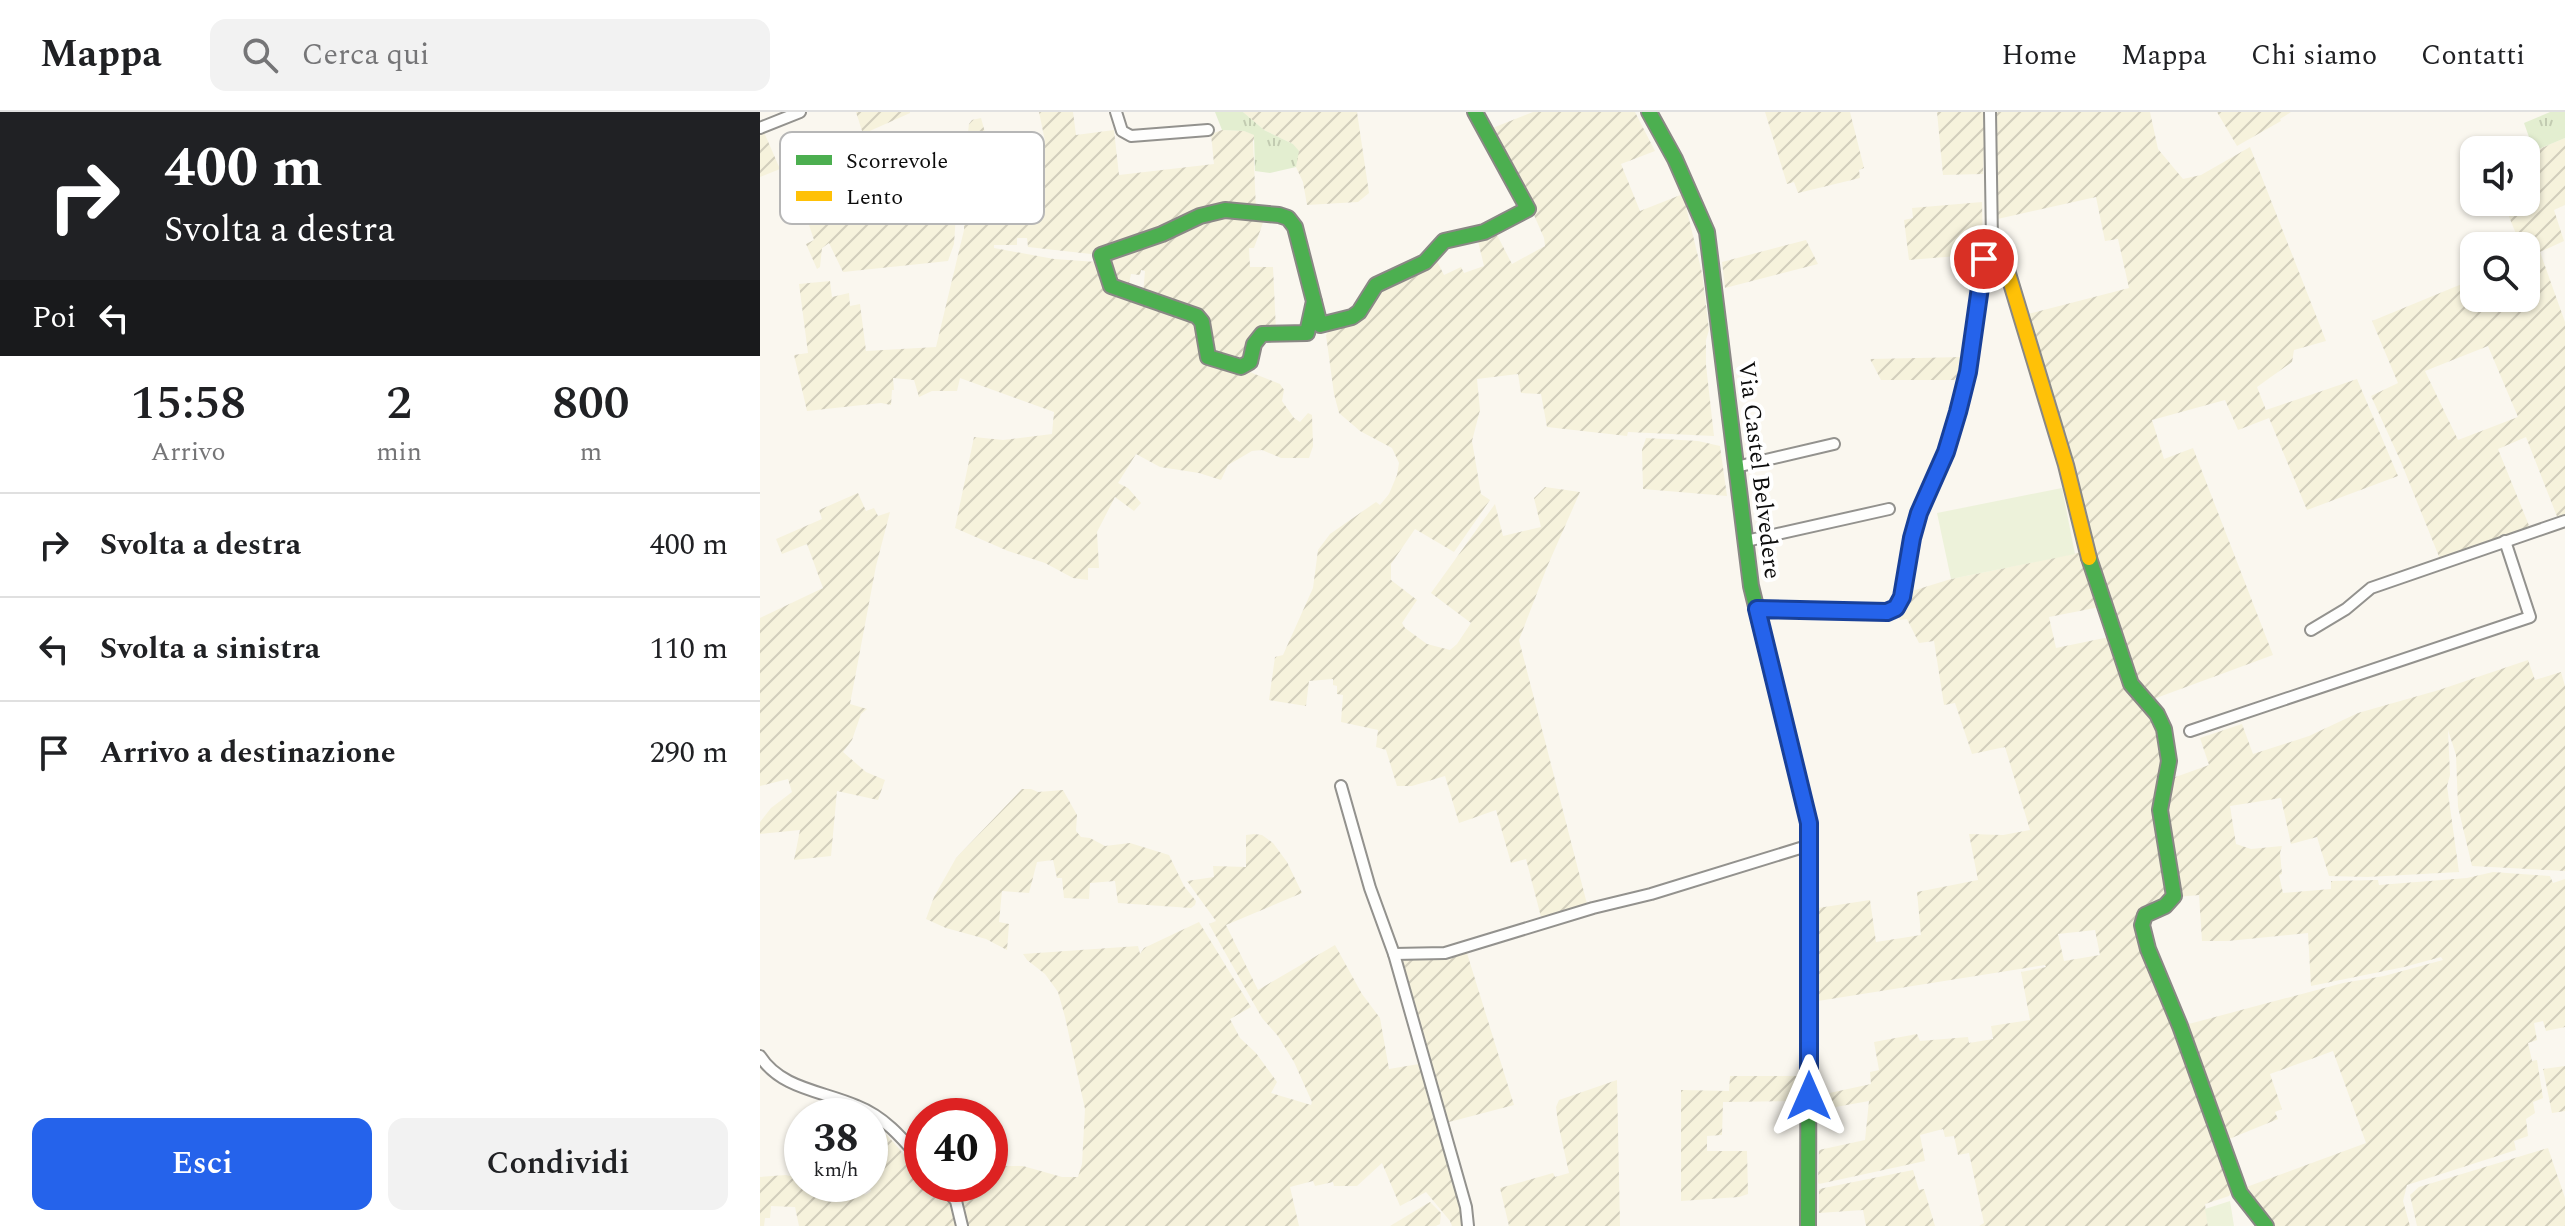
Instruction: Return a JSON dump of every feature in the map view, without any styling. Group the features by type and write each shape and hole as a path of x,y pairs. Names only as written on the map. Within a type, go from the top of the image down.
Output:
{"street":[{"path":"760,128 800,112"},
{"path":"1116,112 1122,131 1131,136 1208,130"},
{"path":"1314,301 1307,333 1262,334 1254,344 1250,362 1241,367 1208,357 1202,322 1197,316 1111,286 1101,255 1214,212 1234,210 1279,215 1293,221 1295,227 1314,301 1320,325 1352,317 1359,312 1376,285 1425,262 1444,241 1484,232 1528,209 1475,112"},
{"name":"Via Castel Belvedere","path":"1649,112 1675,159 1707,232 1757,609 1803,797 1810,845 1808,1226"},
{"path":"1757,609 1887,612 1896,608 1902,597 1915,525 1946,452 1958,412 1968,372 1984,259 1992,241 1990,112"},
{"path":"1992,241 2007,270 2056,428 2097,589 2131,684 2157,714 2168,746 2168,777 2160,810 2174,896 2163,907 2145,915 2142,925 2148,949 2180,1026 2240,1193 2266,1226"},
{"path":"1736,467 1834,444"},
{"path":"1746,541 1889,509"},
{"path":"2311,630 2346,609 2371,588 2565,521"},
{"path":"2190,731 2530,617 2505,541"},
{"path":"1341,786 1370,888 1394,954 1466,1207 1468,1226"},
{"path":"1394,954 1445,953 1810,845"},
{"path":"760,1056 772,1072 783,1079 829,1098 856,1105 884,1121 904,1142"},
{"path":"956,1202 962,1226"}],"shaded area":[{"path":"856,112 910,112 867,132 862,132"},
{"path":"1039,112 1073,112 1076,135 1114,130 1119,175 1214,164 1211,134 1222,130 1255,135 1256,210 1229,211 1100,255 1028,247 1027,238 1017,238 1017,245 994,245 994,248 1054,259 1097,262 1112,292 1119,297 1151,304 1198,322 1206,359 1280,384 1284,390 1282,401 1294,418 1300,422 1308,413 1312,415 1313,446 1309,458 1281,458 1262,450 1252,451 1228,465 1221,480 1160,467 1136,454 1118,483 1128,488 1141,503 1134,511 1115,497 1097,532 1099,568 1088,568 1088,580 1073,578 1045,563 955,528 974,437 1003,440 1052,434 1054,412 960,378 957,391 932,391 919,397 914,380 893,378 891,405 881,403 807,411 794,355 808,353 799,284 830,281 832,297 849,293 850,306 860,304 866,351 936,347 964,224 1044,224 1043,132"},
{"path":"1243,112 1357,112 1369,193 1358,202 1307,205 1303,182 1296,167 1298,151 1293,144 1264,130"},
{"path":"1533,112 1635,112 1655,151 1621,164 1640,211 1683,194 1702,273 1709,330 1706,365 1714,436 1628,432 1627,436 1547,427 1541,394 1521,393 1518,374 1477,379 1480,410 1472,441 1481,494 1490,500 1454,552 1415,529 1391,564 1391,580 1417,600 1402,623 1405,628 1427,644 1450,650 1471,623 1431,593 1495,504 1503,536 1541,527 1534,498 1545,487 1580,492 1519,640 1587,904 1541,917 1526,859 1511,863 1496,810 1459,823 1445,776 1412,786 1397,786 1386,750 1376,747 1378,730 1341,722 1343,695 1337,694 1333,679 1309,681 1306,706 1269,700 1275,657 1283,655 1313,588 1318,550 1330,534 1376,502 1380,505 1389,494 1399,463 1392,448 1360,431 1339,413 1326,335 1330,330 1347,324 1382,290 1437,261 1444,275 1461,267 1464,273 1484,266 1478,241 1496,233 1512,264 1545,246 1527,199 1490,129"},
{"path":"1765,112 1850,112 1864,168 1859,170 1860,178 1798,193 1794,182 1787,184"},
{"path":"1937,112 1985,112 1983,174 1943,175"},
{"path":"1994,112 2150,112 2158,149 2183,179 2201,175 2250,147 2326,341 2294,350 2292,362 2257,387 2266,410 2357,379 2398,476 2307,510 2269,418 2238,430 2225,400 2152,420 2164,459 2193,448 2273,655 2148,701 2137,690 2110,617 2024,315 2129,288 2118,239 2105,241 2096,197 1993,220"},
{"path":"2217,112 2291,112 2237,146"},
{"path":"981,118 985,132 968,132 972,120"},
{"path":"763,130 780,169 760,177 760,131"},
{"path":"2565,138 2565,205 2554,210 2564,241 2540,252 2540,232 2515,232 2509,216 2540,216 2540,148"},
{"path":"1982,202 1981,254 1909,260 1904,220 1913,218 1912,208"},
{"path":"1221,216 1265,217 1254,248 1249,248 1250,267 1273,267 1276,331 1260,332 1248,360 1212,357 1206,325 1143,294 1145,271 1141,270 1140,275 1131,274 1128,288 1115,285 1109,262 1110,258"},
{"path":"809,224 955,224 954,244 948,261 843,272 829,243 822,248 820,267 817,269 806,244 814,240"},
{"path":"1806,240 1818,264 1725,288 1722,262"},
{"path":"2540,252 2565,322 2565,517 2558,519 2526,437 2498,449 2530,528 2440,559 2371,396 2398,383 2372,321 2460,285 2460,312 2540,312","holes":["2488,346 2518,417 2458,440 2425,371"]},
{"path":"1964,357 1960,380 1881,380 1870,359"},
{"path":"1646,438 1698,441 1720,446 1727,496 1643,489 1642,450"},
{"path":"858,493 866,511 874,508 878,516 890,512 876,566 850,704 867,709 861,714 852,740 843,752 866,772 885,780 878,800 837,791 831,856 794,860 800,830 760,834 760,822 771,808 792,792 788,779 760,786 760,618 823,588 807,544 782,554 776,539 822,519 819,510"},
{"path":"2082,552 2100,607 2049,617 2056,648 2109,637 2153,714 2162,737 2168,897 2139,913 2136,928 2233,1189 2229,1196 2205,1204 2208,1226 1979,1226 1984,1223 1969,1153 1958,1155 1954,1136 1945,1137 1943,1129 1920,1135 1925,1161 1818,1182 1819,1150 1865,1140 1869,1101 1819,1110 1820,1095 1871,1084 1870,1072 1879,1070 1874,1042 1917,1034 1920,1041 1968,1037 1969,1043 1993,1039 1991,1026 2030,1020 2021,972 2046,967 1818,1001 1818,908 1870,900 1876,942 1921,935 1917,892 1978,880 1969,834 2003,835 2030,830 2005,747 1972,754 1955,703 1944,705 1934,641 1919,643 1907,619 1900,620 1899,617 1908,605 1912,591 1951,579","holes":["2095,930 2100,955 2064,961 2058,934"]},
{"path":"2528,660 2535,680 2561,672 2565,686 2565,871 2472,866 2458,807 2456,755 2448,730 2450,775 2447,786 2459,872 2329,876 2317,837 2291,844 2281,798 2230,806 2236,844 2251,849 2282,846 2282,874 2279,875 2283,893 2331,889 2331,881 2378,880 2379,885 2467,878 2493,872 2550,876 2553,883 2565,879 2565,1027 2546,1031 2543,1021 2534,1023 2537,1040 2528,1043 2532,1061 2537,1060 2543,1098 2533,1102 2535,1113 2526,1119 2528,1136 2514,1141 2516,1150 2407,1185 2403,1201 2410,1226 2270,1226 2241,1189 2366,1143 2333,1051 2270,1074 2282,1109 2275,1112 2278,1119 2224,1141 2185,1025 2443,960 2441,957 2311,986 2308,933 2202,941 2199,895 2177,897 2166,823 2170,779 2209,765 2200,738 2242,724 2253,754 2309,736 2358,713"},
{"path":"1022,789 1038,792 1063,790 1077,815 1076,831 1081,837 1105,846 1130,843 1169,855 1184,886 1196,901 1195,905 1191,908 1118,903 1115,881 1090,883 1089,899 1064,898 1062,878 1057,878 1053,860 1037,862 1029,893 1002,891 999,922 1009,924 1007,950 986,939 926,919 934,897 956,858"},
{"path":"1246,835 1262,835 1273,843 1287,862 1302,893 1226,925 1258,990 1335,945 1362,994 1380,1018 1389,1069 1419,1064 1463,1226 1452,1226 1426,1192 1400,1206 1382,1163 1357,1186 1334,1186 1333,1182 1315,1186 1313,1181 1290,1187 1299,1226 966,1226 955,1202 1008,1202 1008,1166 1023,1166 1062,1177 1078,1177 1082,1164 1085,1109 1058,992 1045,974 1023,954 1138,946 1140,954 1144,948 1199,922 1251,1007 1230,1019 1240,1038 1256,1053 1277,1082 1271,1093 1311,1105 1294,1062 1262,1018 1209,924 1216,921 1187,881 1214,877 1213,866 1246,867"},
{"path":"1466,950 1514,1105 1449,1122 1446,1121 1399,966 1406,958"},
{"path":"2565,1066 2565,1111 2552,1113 2543,1069"},
{"path":"1730,1076 1802,1076 1803,1101 1723,1102 1722,1135 1707,1136 1707,1151 1747,1151 1748,1194 1681,1201 1681,1090 1729,1091"},
{"path":"1617,1080 1620,1226 1509,1226 1500,1188 1553,1173 1555,1177 1569,1173 1558,1123 1556,1107 1559,1100"},
{"path":"888,1136 904,1154 904,1202 949,1202 959,1226 799,1226 795,1207 771,1206 770,1218 765,1218 764,1226 760,1226 760,1177 784,1175 784,1202 888,1202"},
{"path":"2548,1148 2565,1198 2565,1226 2417,1226 2410,1195 2419,1187"},
{"path":"1913,1170 1919,1190 1924,1189 1935,1226 1866,1226 1863,1210 1819,1213 1819,1189"},
{"path":"1430,1202 1441,1213 1440,1224 1390,1226"}],"green space":[{"path":"1215,112 1243,112 1264,130 1293,144 1299,151 1296,167 1270,173 1255,171 1254,135 1244,131 1222,130"},
{"path":"2550,112 2565,112 2565,138 2540,148 2540,136 2529,136 2524,123"},
{"path":"2062,488 2075,554 1951,579 1937,513"},
{"path":"2230,1201 2234,1226 2208,1226 2205,1209"}],"traffic: fast":[{"path":"1314,301 1307,333 1262,334 1254,344 1250,362 1241,367 1208,357 1202,322 1197,316 1111,286 1101,255 1162,234 1200,216 1225,210 1279,215 1288,218 1295,227 1320,325 1352,317 1359,312 1376,285 1425,262 1444,241 1484,232 1528,209 1475,112"},
{"path":"1649,112 1675,159 1707,232 1751,586 1809,823 1808,1226"},
{"path":"2089,558 2131,684 2157,714 2164,729 2169,761 2160,810 2174,896 2165,906 2145,915 2142,925 2148,949 2180,1026 2240,1193 2266,1226"}],"traffic: slow":[{"path":"1992,241 2007,270 2066,465 2089,558"}],"route":[{"path":"1809,1096 1809,823 1757,609 1887,612 1896,608 1902,597 1919,513 1928,499 1946,452 1962,398 1984,259"}]}
